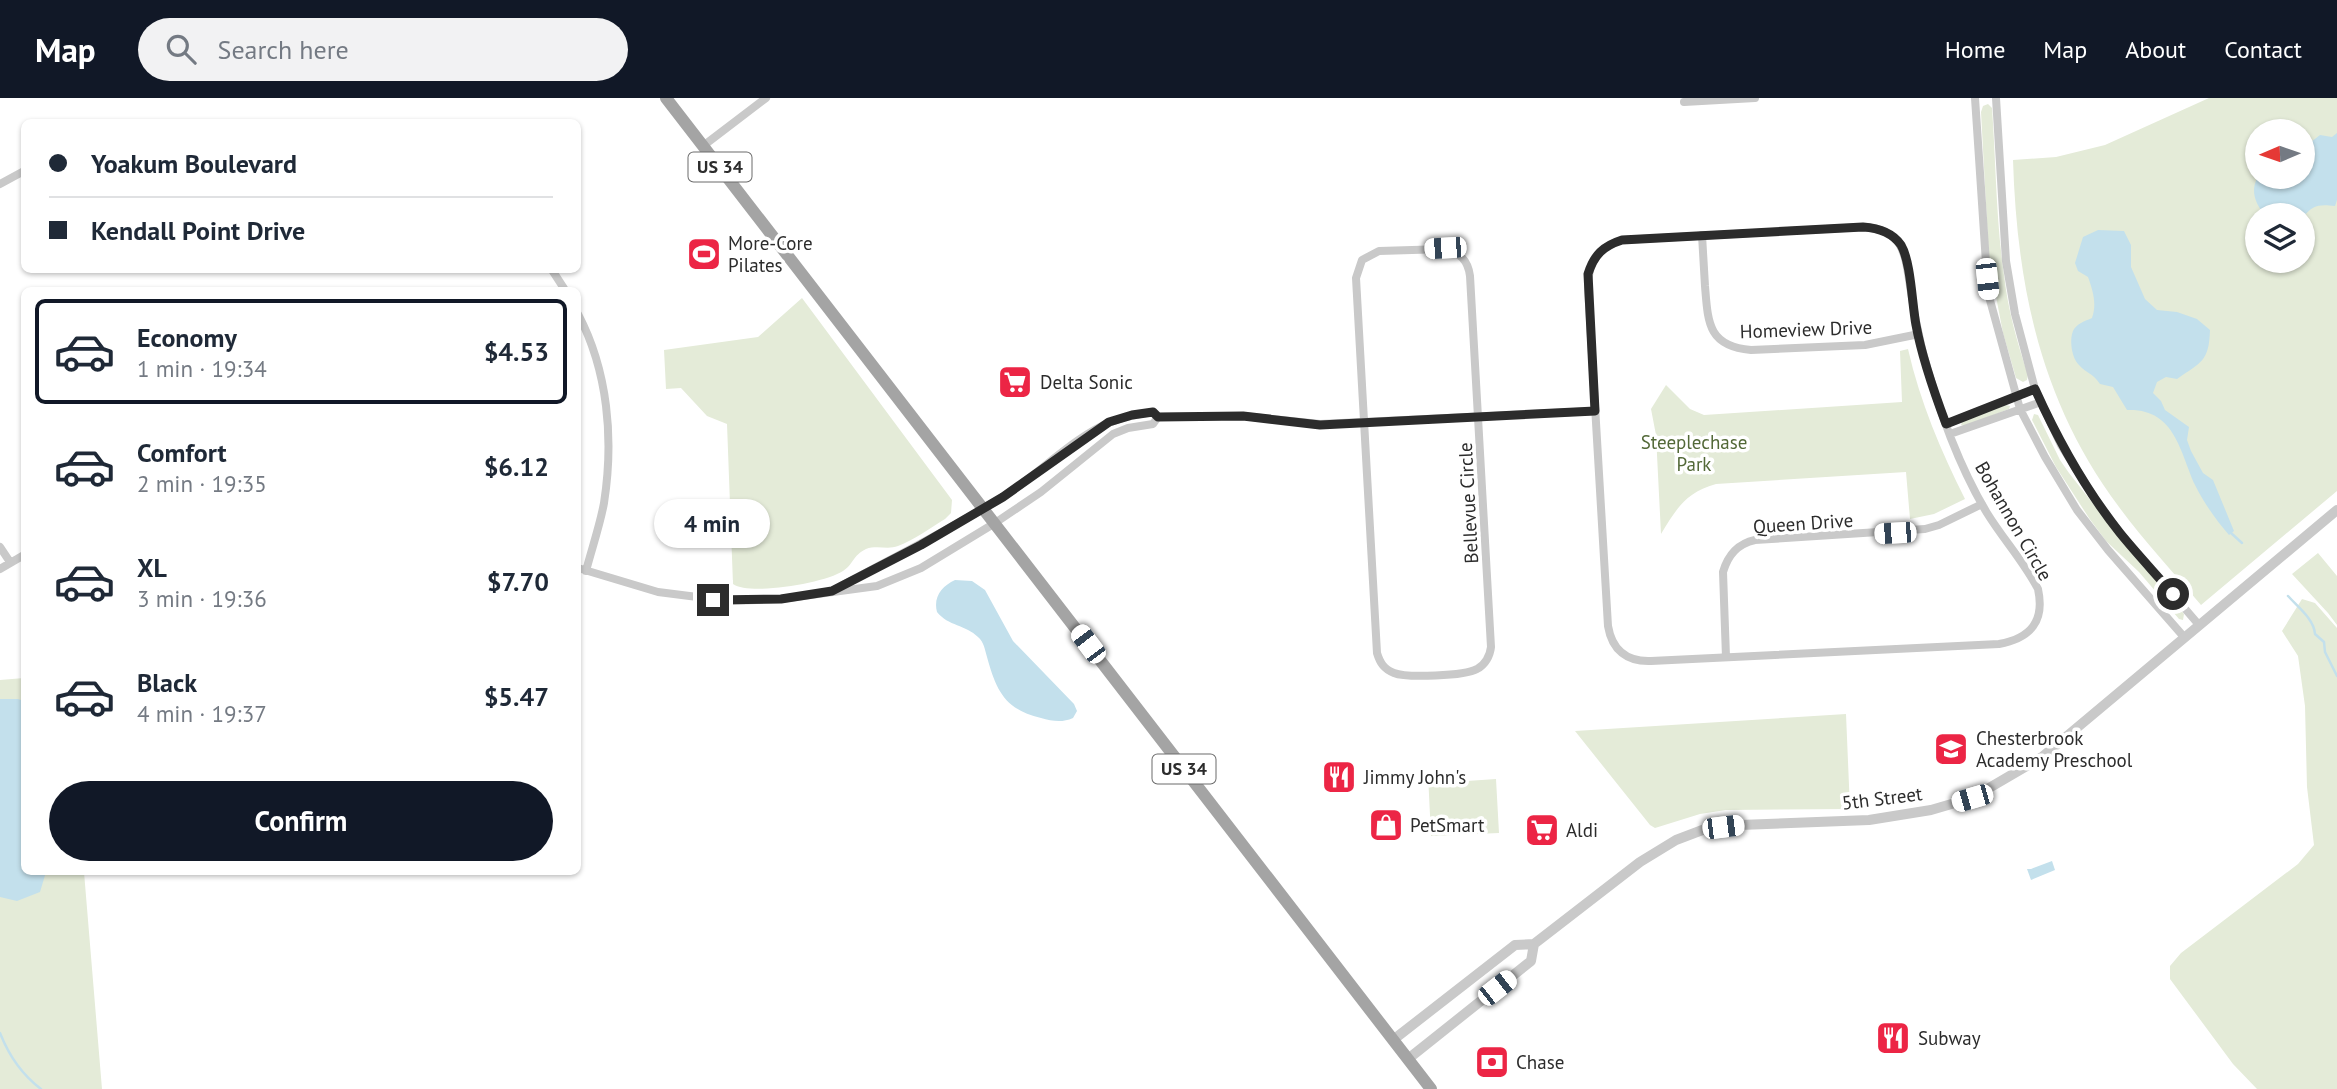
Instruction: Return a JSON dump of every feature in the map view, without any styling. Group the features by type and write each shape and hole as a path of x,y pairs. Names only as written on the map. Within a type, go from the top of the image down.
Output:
{"main road":[{"name":"US 34","path":"666,98 1431,1089"}],"street":[{"path":"703,146 766,98"},
{"path":"1684,102 1755,98"},
{"path":"1975,98 1989,293 2020,409 2077,510 2184,637"},
{"path":"1996,98 2006,261 2015,314 2035,389 2061,445 2092,494 2120,533 2199,625"},
{"path":"0,184 21,173"},
{"name":"Bohannon Circle","path":"1863,227 1881,230 1899,242 1906,255 1919,334 1935,396 1982,504 2038,589 2038,618 2031,630 2020,639 1999,644 1639,662 1625,655 1614,644 1608,626 1588,282 1593,260 1605,247 1622,240 1863,227"},
{"name":"Homeview Drive","path":"1702,236 1710,326 1720,340 1732,348 1751,350 1865,345 1919,334"},
{"name":"Bellevue Circle","path":"1445,248 1454,251 1466,262 1470,276 1491,647 1480,667 1469,672 1402,676 1386,669 1379,660 1363,422 1356,278 1362,260 1379,251 1445,248"},
{"path":"581,320 590,338 602,378 609,453 604,503 582,569 658,592 729,601 781,599 877,586 929,563 995,523 1041,492 1112,434 1153,424 1158,417"},
{"path":"1946,424 2035,389"},
{"path":"1950,434 2041,402"},
{"path":"832,591 984,509 1109,422 1132,415 1153,412 1158,417 1243,416 1320,425 1595,411"},
{"name":"Queen Drive","path":"1726,657 1723,572 1726,562 1738,546 1759,540 1925,529 1982,504"},
{"name":"5th Street","path":"1393,1040 1516,946 1534,944 1640,862 1676,840 1705,829 1740,825 1869,820 1931,810 1972,798 2042,757 2337,510"},
{"path":"0,547 10,562"},
{"path":"0,569 21,556"},
{"name":"5th Street","path":"1408,1059 1531,961 1534,944"}],"green space":[{"path":"2209,98 2337,98 2337,491 2201,605 2129,520 2092,467 2070,427 2038,342 2020,253 2013,160 2056,157 2105,145"},
{"path":"1988,104 1992,108 1999,234 2006,288 2013,326 2028,375 2023,382 2016,378 2003,333 1989,260 1981,112 1983,106"},
{"path":"802,298 952,500 951,513 904,543 894,547 866,549 858,554 846,569 821,580 788,587 742,587 733,584 727,424 707,416 681,388 666,389 664,350 758,337"},
{"name":"Steeplechase Park","path":"1908,349 1932,426 1965,499 1934,514 1910,519 1906,472 1716,484 1689,497 1661,534 1656,435 1651,409 1666,385 1690,409 1704,415 1902,402 1900,351"},
{"path":"2006,405 2010,406 2009,409 1965,426 1961,425 1962,422"},
{"path":"2034,414 2038,415 2069,473 2184,614 2183,620 2179,619 2139,572 2106,541 2089,518 2056,467 2032,420"},
{"path":"2318,553 2337,576 2337,625 2292,574"},
{"path":"2302,599 2315,603 2337,628 2337,1089 2257,1089 2233,1064 2170,979 2170,966 2181,953 2298,864 2314,845 2307,787 2305,706 2298,656 2282,631"},
{"path":"21,678 21,875 84,875 102,1089 0,1089 0,680"},
{"path":"1846,714 1850,809 1726,810 1700,814 1655,828 1575,731"},
{"path":"1466,772 1467,781 1496,779 1499,833 1431,836 1428,774"}],"water":[{"path":"2337,133 2335,206 2315,207 2315,203 2258,203 2254,189 2315,189 2315,139 2320,135 2332,137"},
{"path":"2098,230 2124,231 2131,245 2131,267 2145,299 2157,310 2177,312 2197,319 2210,330 2208,349 2202,360 2177,379 2166,377 2157,382 2153,393 2165,410 2189,427 2187,440 2191,451 2203,473 2213,480 2234,531 2229,535 2210,511 2195,485 2180,446 2166,424 2143,411 2127,410 2113,387 2100,384 2079,365 2073,354 2073,331 2078,325 2092,318 2094,303 2088,277 2078,271 2075,263 2083,237"},
{"path":"955,580 972,581 985,590 1013,641 1074,704 1077,711 1073,718 1065,721 1045,719 1019,710 1004,697 994,679 980,639 941,617 937,612 936,602 940,593 946,585"},
{"path":"0,699 18,699 21,700 21,875 45,875 40,892 17,901 0,897"},
{"path":"2052,861 2055,870 2031,880 2027,869"}],"waterway":[{"path":"2231,533 2242,543"},
{"path":"2288,596 2309,618 2315,634 2324,642 2325,652 2337,676"},
{"path":"0,1033 16,1064 41,1089"}],"place":[{"name":"More-Core Pilates","path":"704,254"},
{"name":"Delta Sonic","path":"1015,382"},
{"name":"Chesterbrook Academy Preschool","path":"1951,749"},
{"name":"Jimmy John's","path":"1339,777"},
{"name":"PetSmart","path":"1386,825"},
{"name":"Aldi","path":"1542,830"},
{"name":"Subway","path":"1893,1038"},
{"name":"Chase","path":"1492,1062"}],"route":[{"path":"713,600 797,598 832,591 984,509 1109,422 1132,415 1153,412 1158,417 1243,416 1320,425 1595,411 1588,274 1593,260 1605,247 1622,240 1863,227 1881,230 1892,236 1906,255 1916,326 1935,396 1946,424 2035,389 2061,445 2092,494 2120,533 2173,594"}]}
